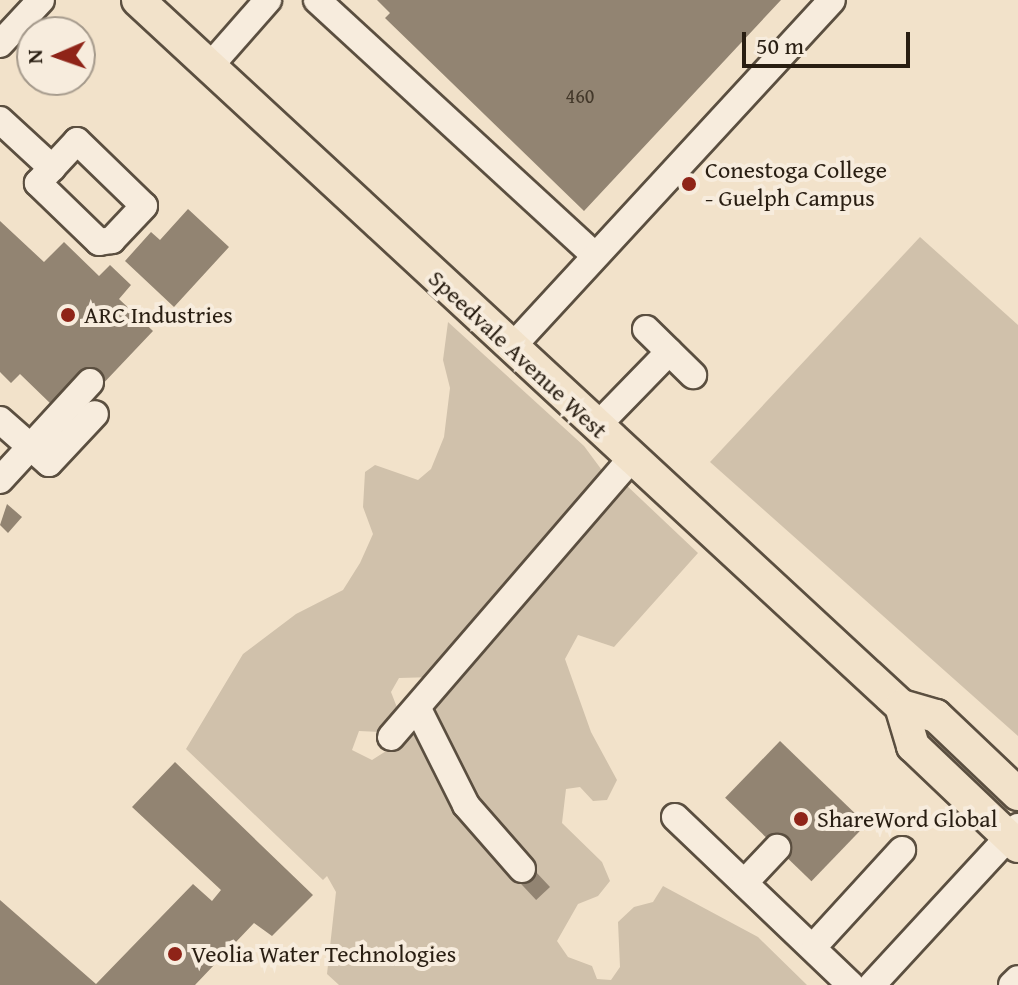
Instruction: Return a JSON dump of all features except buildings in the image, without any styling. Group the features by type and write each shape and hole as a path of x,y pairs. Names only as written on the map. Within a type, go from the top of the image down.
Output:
{"main road":[{"name":"Speedvale Avenue West","path":"138,0 901,706 936,716 1018,794"},
{"path":"901,706 913,746 1015,837"}],"street":[{"path":"0,44 41,0"},
{"path":"210,66 268,0"},
{"path":"317,0 594,255"},
{"path":"511,348 832,0"},
{"path":"0,120 52,168"},
{"path":"646,329 693,375"},
{"path":"596,427 669,352"},
{"path":"0,480 90,382"},
{"path":"0,420 49,463 95,414"},
{"path":"391,737 631,459"},
{"path":"418,709 466,805 522,869"},
{"path":"675,817 815,945 851,985"},
{"path":"872,985 1015,837"},
{"path":"745,882 777,848"},
{"path":"815,945 902,850"},
{"path":"1012,985 1018,979"}],"shaded area":[{"path":"920,237 1018,325 1018,736 710,462"},
{"path":"448,322 584,446 604,473 434,677 399,678 391,692 398,710 380,732 359,731 352,750 372,760 416,732 429,707 624,483 698,553 614,647 578,635 565,659 591,732 617,780 607,800 593,801 580,787 566,789 562,823 602,862 610,881 598,896 578,904 557,941 568,957 592,966 597,979 611,980 620,967 618,922 634,907 653,902 663,886 758,937 807,985 339,985 327,974 336,892 327,876 323,880 186,749 243,654 296,614 343,590 373,534 363,507 365,472 375,465 418,480 431,469 444,437 450,388 443,360"}],"place":[{"name":"Conestoga College - Guelph Campus","path":"689,184"},
{"name":"ARC Industries","path":"68,315"},
{"name":"ShareWord Global","path":"801,819"},
{"name":"Veolia Water Technologies","path":"175,954"}]}
